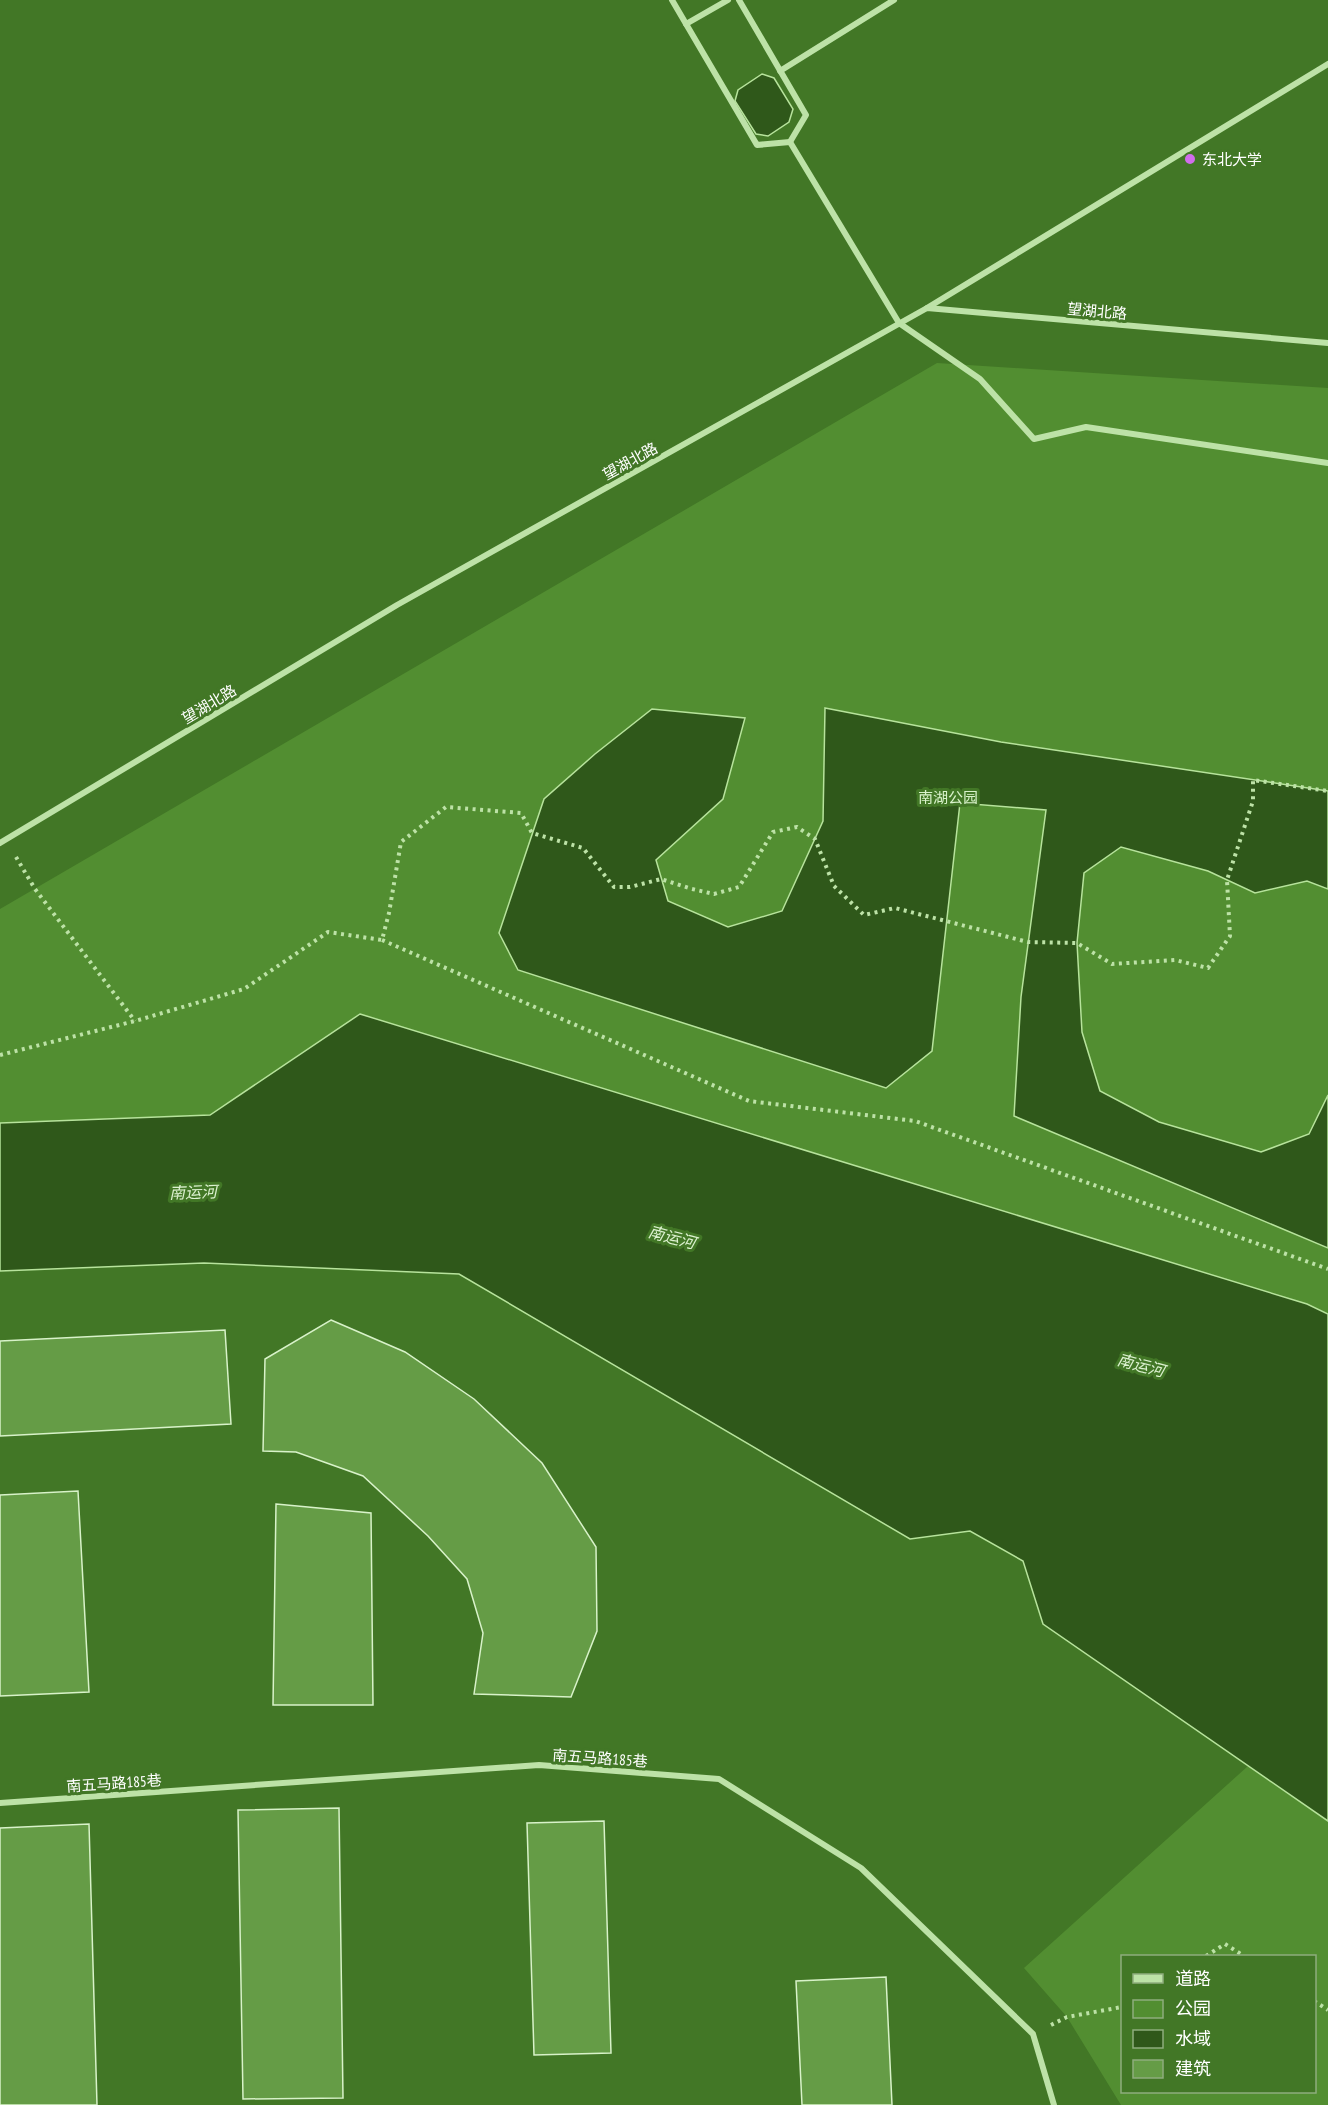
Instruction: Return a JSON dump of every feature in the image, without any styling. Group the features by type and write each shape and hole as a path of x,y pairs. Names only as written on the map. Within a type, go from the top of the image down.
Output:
{"street":[{"path":"672,0 757,145 790,142"},
{"path":"686,24 728,0"},
{"path":"739,0 806,115 790,142"},
{"path":"780,70 894,0"},
{"path":"927,308 1328,64"},
{"path":"790,142 899,323 980,379 1034,439 1086,427 1328,463"},
{"name":"望湖北路","path":"3,841 397,605 927,308 1328,343"},
{"name":"南五马路185巷","path":"0,1803 539,1766 719,1779 861,1868 1033,2034 1054,2105"}],"path":[{"path":"382,940 401,842 446,807 521,813 532,833 583,848 614,887 630,887 661,879 714,894 740,887 773,832 797,827 815,839 834,886 864,915 895,908 1028,942 1077,943 1112,964 1175,960 1208,968 1230,936 1227,880 1253,801 1253,780 1328,791"},
{"path":"3,841 35,889 135,1022"},
{"path":"0,1055 135,1022 244,989 328,932 382,940 749,1101 915,1121 1328,1269"},
{"path":"1208,1955 1225,1944 1242,1955"},
{"path":"1033,2034 1067,2017 1121,2007"}],"green space":[{"name":"南湖公园","path":"937,363 1328,388 1328,2105 1121,2105 1067,2017 1024,1968 1248,1766 1306,1304 360,1014 210,1115 0,1123 0,909"}],"water":[{"path":"762,74 774,78 793,109 789,122 768,136 756,134 735,101 738,90"},
{"path":"825,708 1001,742 1328,791 1328,889 1307,881 1255,893 1208,871 1121,847 1084,873 1077,943 1082,1032 1100,1091 1159,1122 1261,1152 1309,1134 1328,1095 1328,1248 1014,1116 1021,997 1046,810 960,803 932,1051 886,1088 518,970 499,933 544,799 595,754 652,709 745,718 723,799 656,860 668,901 728,927 782,911 823,821"},
{"name":"南运河","path":"360,1014 1307,1304 1328,1314 1328,1821 1043,1624 1023,1561 970,1531 910,1539 459,1274 204,1263 0,1271 0,1123 210,1115"}],"building":[{"path":"331,1320 405,1352 474,1399 542,1463 596,1547 597,1631 571,1697 474,1694 483,1633 467,1579 428,1536 363,1476 296,1452 263,1451 265,1359"},
{"path":"225,1330 231,1424 0,1436 0,1341"},
{"path":"78,1491 89,1692 0,1696 0,1495"},
{"path":"276,1504 371,1513 373,1705 273,1705"},
{"path":"339,1808 343,2098 243,2099 238,1810"},
{"path":"604,1821 611,2053 534,2055 527,1823"},
{"path":"89,1824 97,2105 0,2105 0,1828"},
{"path":"886,1977 892,2105 802,2105 796,1981"}],"place":[{"name":"东北大学","path":"1190,159"}]}
